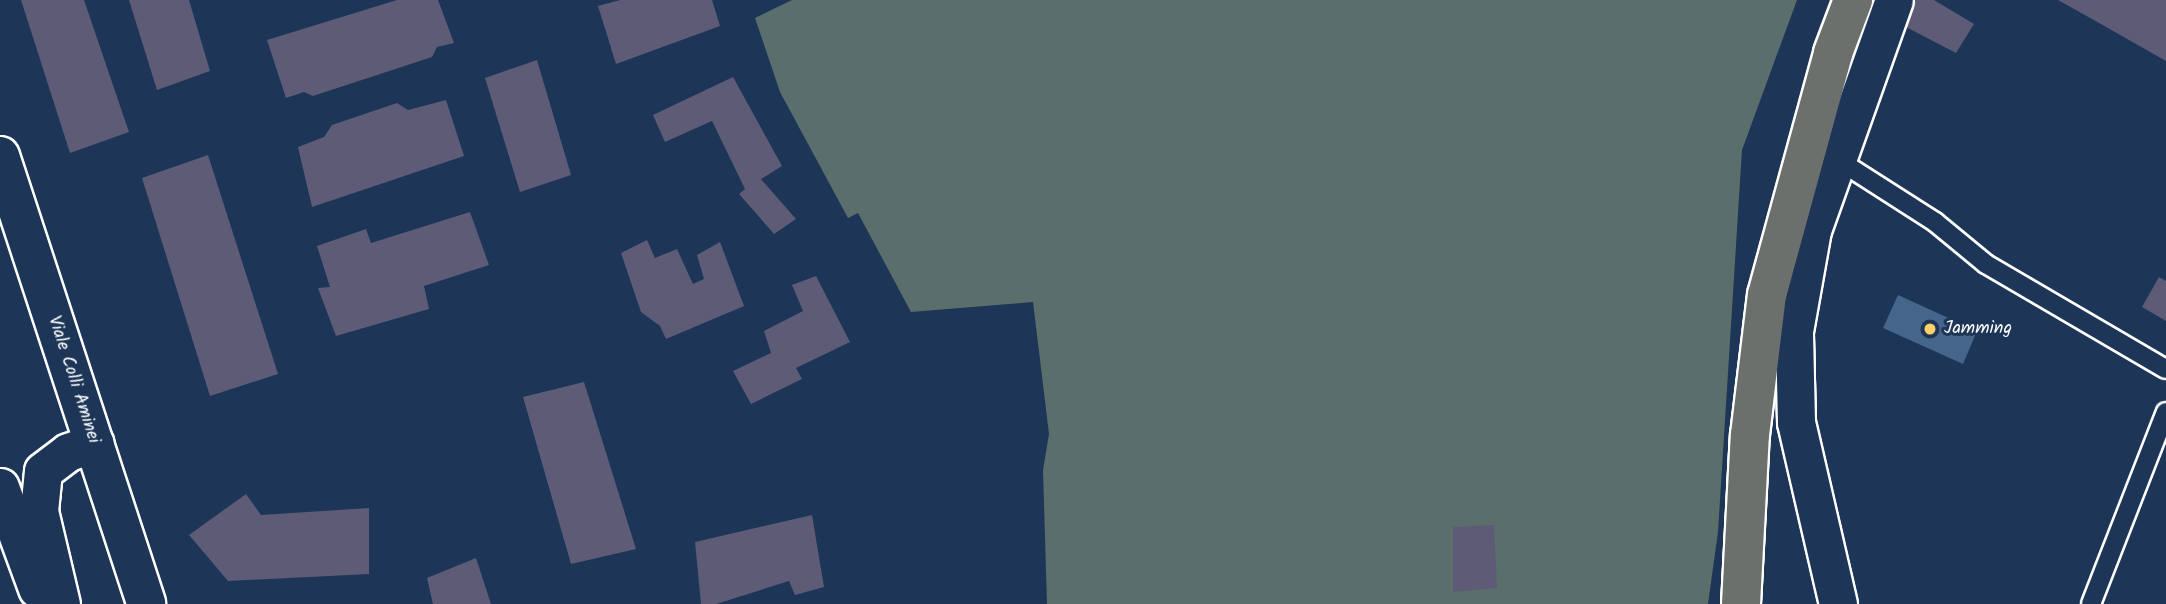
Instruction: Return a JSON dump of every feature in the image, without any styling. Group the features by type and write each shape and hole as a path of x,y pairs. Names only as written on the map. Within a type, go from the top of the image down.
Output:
{"highway":[{"path":"1741,604 1750,435 1767,295 1833,53 1853,0"}],"main road":[{"name":"Viale Colli Aminei","path":"0,156 9,210 94,443 146,604"}],"street":[{"path":"1838,604 1796,422 1794,331 1812,230 1835,158 1894,0"},
{"path":"14,474 94,443"},
{"path":"14,474 43,604"},
{"path":"14,474 39,511 61,604"}],"lane":[{"path":"1835,158 1935,222 1986,264 2166,369"},
{"path":"2091,604 2166,412"}],"green space":[{"path":"792,0 1797,0 1742,150 1718,532 1708,604 1047,604 1043,470 1049,434 1033,302 911,312 858,213 848,218 780,92 755,18"}],"water":[{"name":"Jamming","path":"1898,295 1977,331 1963,364 1883,328"}],"building":[{"path":"21,0 84,0 129,132 70,153"},
{"path":"129,0 189,0 210,71 157,90"},
{"path":"397,0 438,0 454,43 437,47 432,57 313,96 304,92 286,98 267,40"},
{"path":"620,0 712,0 720,26 616,64 598,6"},
{"path":"1916,0 1934,0 1974,24 1956,53 1904,26"},
{"path":"2058,0 2166,0 2166,61 2092,19"},
{"path":"537,60 571,175 520,192 485,78"},
{"path":"733,77 782,166 761,179 796,219 774,234 739,194 745,189 712,121 665,142 653,115"},
{"path":"446,100 464,156 312,207 298,147 324,137 332,125 397,103 408,110"},
{"path":"208,155 278,374 210,396 142,178"},
{"path":"470,212 489,265 424,286 429,309 336,336 318,288 330,287 317,246 366,229 371,243"},
{"path":"647,240 655,258 677,249 693,284 704,279 697,255 720,242 744,306 666,339 660,326 641,312 621,253"},
{"path":"816,276 850,342 796,368 802,379 751,404 733,371 771,353 764,331 803,311 792,285"},
{"path":"2159,277 2166,281 2166,321 2142,307"},
{"path":"584,382 636,549 571,564 523,397"},
{"path":"246,494 261,515 369,508 369,574 228,581 189,535"},
{"path":"812,515 824,587 795,595 789,581 716,604 701,604 695,542"},
{"path":"1494,525 1497,588 1453,592 1453,527"},
{"path":"476,558 491,604 433,604 427,578"}],"place":[{"name":"Jamming","path":"1930,329"}]}
